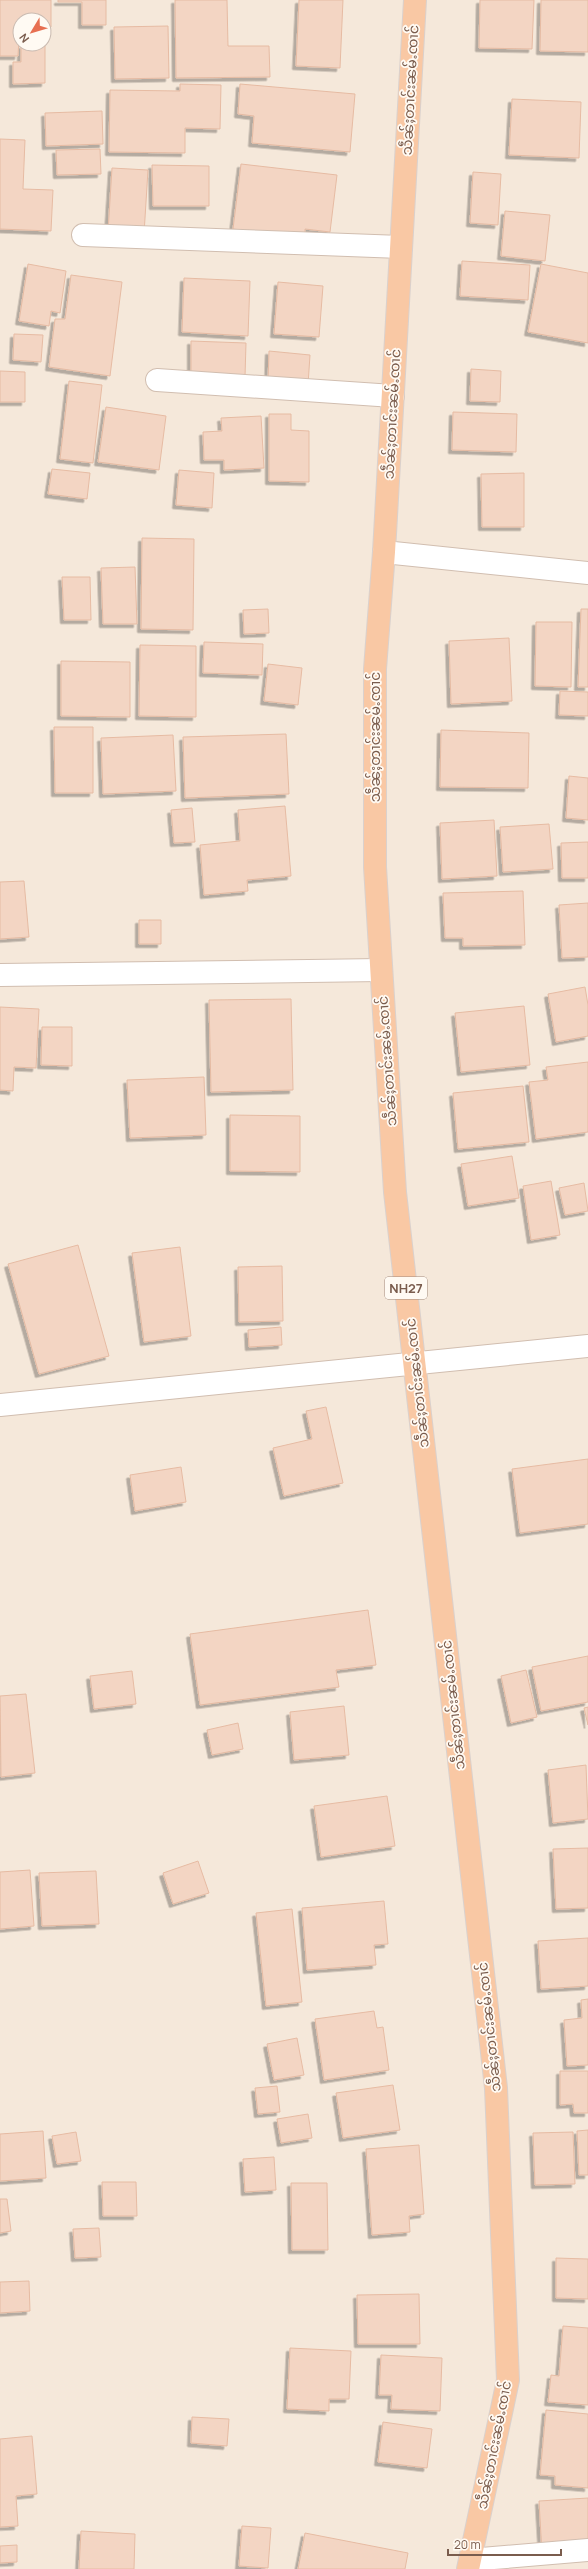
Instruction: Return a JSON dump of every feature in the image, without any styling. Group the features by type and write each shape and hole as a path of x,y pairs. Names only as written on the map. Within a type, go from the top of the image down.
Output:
{"highway":[{"name":"သဵၼ်ႈတၢင်းၼမ်ႉၸၢင်","path":"415,0 384,552 375,669 375,867 396,1192 496,2088 508,2380 469,2564"}],"street":[{"path":"83,235 401,247"},
{"path":"157,380 393,396"},
{"path":"384,552 588,573"},
{"path":"0,975 381,970"},
{"path":"0,1405 414,1362 588,1346"},
{"path":"469,2564 588,2550"}],"shaded area":[{"path":"0,0 588,0 588,2569 0,2569"}],"building":[{"path":"0,0 51,0 51,12 12,12 12,52 18,52 18,56 0,56"},
{"path":"58,0 106,0 106,25 82,25 82,2 58,2"},
{"path":"175,0 227,0 228,46 269,46 270,77 176,78"},
{"path":"299,0 343,0 340,68 296,66"},
{"path":"480,0 534,0 532,49 479,48"},
{"path":"541,0 588,0 588,52 540,51"},
{"path":"168,26 169,78 115,79 114,27"},
{"path":"21,52 45,52 45,83 13,84 13,62 21,62"},
{"path":"180,84 221,85 220,129 185,128 185,153 109,152 110,90 180,91"},
{"path":"240,84 355,94 350,152 252,143 254,116 238,114"},
{"path":"512,99 581,102 579,158 509,155"},
{"path":"102,111 103,144 46,146 45,113"},
{"path":"0,139 25,140 23,189 53,190 51,231 0,229"},
{"path":"100,149 101,174 57,175 56,150"},
{"path":"241,164 337,175 330,232 305,229 305,238 233,229"},
{"path":"152,165 209,166 209,206 153,206"},
{"path":"112,168 148,170 144,234 108,232"},
{"path":"473,172 501,174 498,225 470,223"},
{"path":"505,211 550,215 545,261 501,256"},
{"path":"462,261 530,265 528,300 460,296"},
{"path":"28,264 66,271 60,313 51,311 49,326 19,321"},
{"path":"541,264 588,273 588,343 528,332"},
{"path":"71,275 122,282 110,376 49,367 55,319 65,319"},
{"path":"184,278 250,281 248,336 182,332"},
{"path":"278,282 323,286 319,337 274,334"},
{"path":"14,334 43,335 41,362 13,360"},
{"path":"191,341 246,343 245,377 191,374"},
{"path":"269,351 310,355 308,385 268,383"},
{"path":"471,369 501,371 500,402 470,401"},
{"path":"0,371 25,372 25,402 0,402"},
{"path":"69,381 102,385 93,463 60,459"},
{"path":"106,407 166,416 159,470 98,462"},
{"path":"453,412 517,414 516,452 452,450"},
{"path":"269,414 291,414 291,430 309,431 309,482 269,481"},
{"path":"261,416 264,468 224,470 224,460 204,460 203,432 222,431 221,418"},
{"path":"52,469 90,473 87,499 48,494"},
{"path":"179,470 214,473 212,508 176,505"},
{"path":"524,473 524,527 482,527 481,474"},
{"path":"142,538 194,539 193,630 141,629"},
{"path":"135,567 137,624 103,624 101,568"},
{"path":"62,577 90,577 91,620 64,620"},
{"path":"268,609 269,633 244,634 243,610"},
{"path":"581,609 588,609 588,687 578,687"},
{"path":"536,622 572,622 571,687 535,686"},
{"path":"509,638 512,701 451,704 449,641"},
{"path":"204,642 263,644 262,675 203,673"},
{"path":"140,645 196,646 196,717 139,716"},
{"path":"61,661 130,662 130,717 61,716"},
{"path":"268,664 302,668 298,705 264,701"},
{"path":"560,691 588,692 588,716 559,715"},
{"path":"54,727 93,727 93,793 55,793"},
{"path":"441,730 529,733 528,788 440,787"},
{"path":"286,734 289,794 185,798 183,737"},
{"path":"173,735 176,791 103,794 101,738"},
{"path":"569,776 588,778 588,820 566,818"},
{"path":"285,806 291,876 247,880 248,891 204,895 200,845 240,841 238,810"},
{"path":"192,808 195,842 174,843 171,810"},
{"path":"494,820 497,876 442,879 440,823"},
{"path":"549,824 553,869 503,872 500,827"},
{"path":"588,842 588,878 562,878 561,843"},
{"path":"24,881 29,937 0,939 0,882"},
{"path":"523,891 525,945 463,946 463,938 445,938 443,893"},
{"path":"588,903 588,957 562,958 559,905"},
{"path":"139,920 161,920 161,944 139,944"},
{"path":"585,987 588,1005 588,1036 556,1042 548,994"},
{"path":"291,999 293,1090 211,1092 209,1000"},
{"path":"524,1006 530,1065 461,1072 455,1013"},
{"path":"0,1007 39,1009 36,1068 14,1067 13,1091 0,1090"},
{"path":"42,1027 72,1027 72,1066 41,1065"},
{"path":"588,1062 588,1132 536,1139 529,1082 548,1080 546,1067"},
{"path":"204,1077 206,1135 130,1138 127,1080"},
{"path":"523,1086 529,1142 458,1149 453,1093"},
{"path":"230,1115 300,1116 300,1172 230,1171"},
{"path":"512,1156 519,1198 468,1206 461,1164"},
{"path":"551,1181 560,1235 531,1240 523,1186"},
{"path":"584,1183 588,1211 565,1215 559,1188"},
{"path":"78,1245 109,1356 39,1374 8,1264"},
{"path":"180,1247 191,1336 144,1342 132,1253"},
{"path":"282,1266 283,1321 239,1322 238,1267"},
{"path":"281,1327 282,1345 249,1347 248,1330"},
{"path":"326,1407 343,1483 284,1496 273,1448 312,1439 306,1411"},
{"path":"588,1459 588,1524 520,1533 512,1469"},
{"path":"181,1467 186,1502 135,1511 130,1475"},
{"path":"368,1610 376,1665 336,1670 339,1687 200,1705 190,1634"},
{"path":"588,1656 588,1702 541,1711 532,1667"},
{"path":"526,1670 537,1717 511,1723 501,1676"},
{"path":"132,1671 136,1704 94,1709 90,1676"},
{"path":"26,1694 35,1773 1,1777 0,1696"},
{"path":"344,1706 349,1755 294,1760 290,1712"},
{"path":"588,1707 588,1725 584,1708"},
{"path":"238,1723 243,1749 212,1755 207,1730"},
{"path":"586,1765 588,1819 553,1823 548,1770"},
{"path":"387,1796 395,1846 321,1857 314,1806"},
{"path":"588,1848 588,1908 556,1909 553,1849"},
{"path":"198,1861 209,1893 173,1904 163,1873"},
{"path":"30,1870 34,1926 0,1929 0,1872"},
{"path":"96,1871 99,1924 42,1926 39,1873"},
{"path":"384,1901 388,1944 374,1945 376,1965 307,1970 302,1908"},
{"path":"292,1909 302,2002 266,2006 256,1913"},
{"path":"588,1938 588,1986 541,1989 538,1941"},
{"path":"588,1999 588,2065 567,2066 564,2020 582,2018 581,2000"},
{"path":"374,2011 377,2028 383,2027 389,2070 324,2080 315,2019"},
{"path":"297,2038 304,2075 274,2080 267,2044"},
{"path":"560,2071 588,2071 588,2113 574,2113 573,2104 560,2105"},
{"path":"393,2085 400,2130 343,2138 336,2093"},
{"path":"277,2086 280,2112 258,2114 255,2088"},
{"path":"308,2114 312,2138 281,2143 277,2119"},
{"path":"588,2130 588,2175 579,2175 577,2131"},
{"path":"43,2131 46,2178 0,2181 0,2134"},
{"path":"76,2132 81,2161 57,2164 52,2136"},
{"path":"573,2132 575,2184 535,2185 533,2133"},
{"path":"419,2145 424,2214 409,2216 410,2232 372,2235 366,2149"},
{"path":"274,2157 276,2190 245,2192 243,2159"},
{"path":"102,2182 136,2182 137,2216 103,2216"},
{"path":"291,2183 327,2183 328,2250 292,2250"},
{"path":"0,2199 7,2199 11,2231 0,2233"},
{"path":"99,2228 101,2257 75,2258 73,2229"},
{"path":"556,2258 588,2259 588,2299 556,2298"},
{"path":"29,2281 30,2311 0,2313 0,2282"},
{"path":"419,2294 420,2344 358,2344 357,2295"},
{"path":"563,2326 588,2328 588,2405 548,2402 551,2375 559,2376"},
{"path":"290,2348 351,2351 349,2399 329,2399 329,2411 287,2409"},
{"path":"381,2355 442,2358 440,2411 391,2409 392,2395 379,2395"},
{"path":"546,2410 588,2414 588,2488 555,2485 555,2476 540,2475"},
{"path":"192,2417 229,2419 227,2446 191,2443"},
{"path":"383,2422 432,2429 427,2468 378,2462"},
{"path":"32,2436 37,2494 16,2496 18,2526 0,2527 0,2439"},
{"path":"588,2498 588,2550 542,2553 539,2501"},
{"path":"242,2526 271,2528 268,2568 239,2566"},
{"path":"81,2531 135,2534 134,2569 79,2569"},
{"path":"305,2533 408,2553 405,2569 298,2569"},
{"path":"17,2545 17,2562 0,2563 0,2546"}]}
